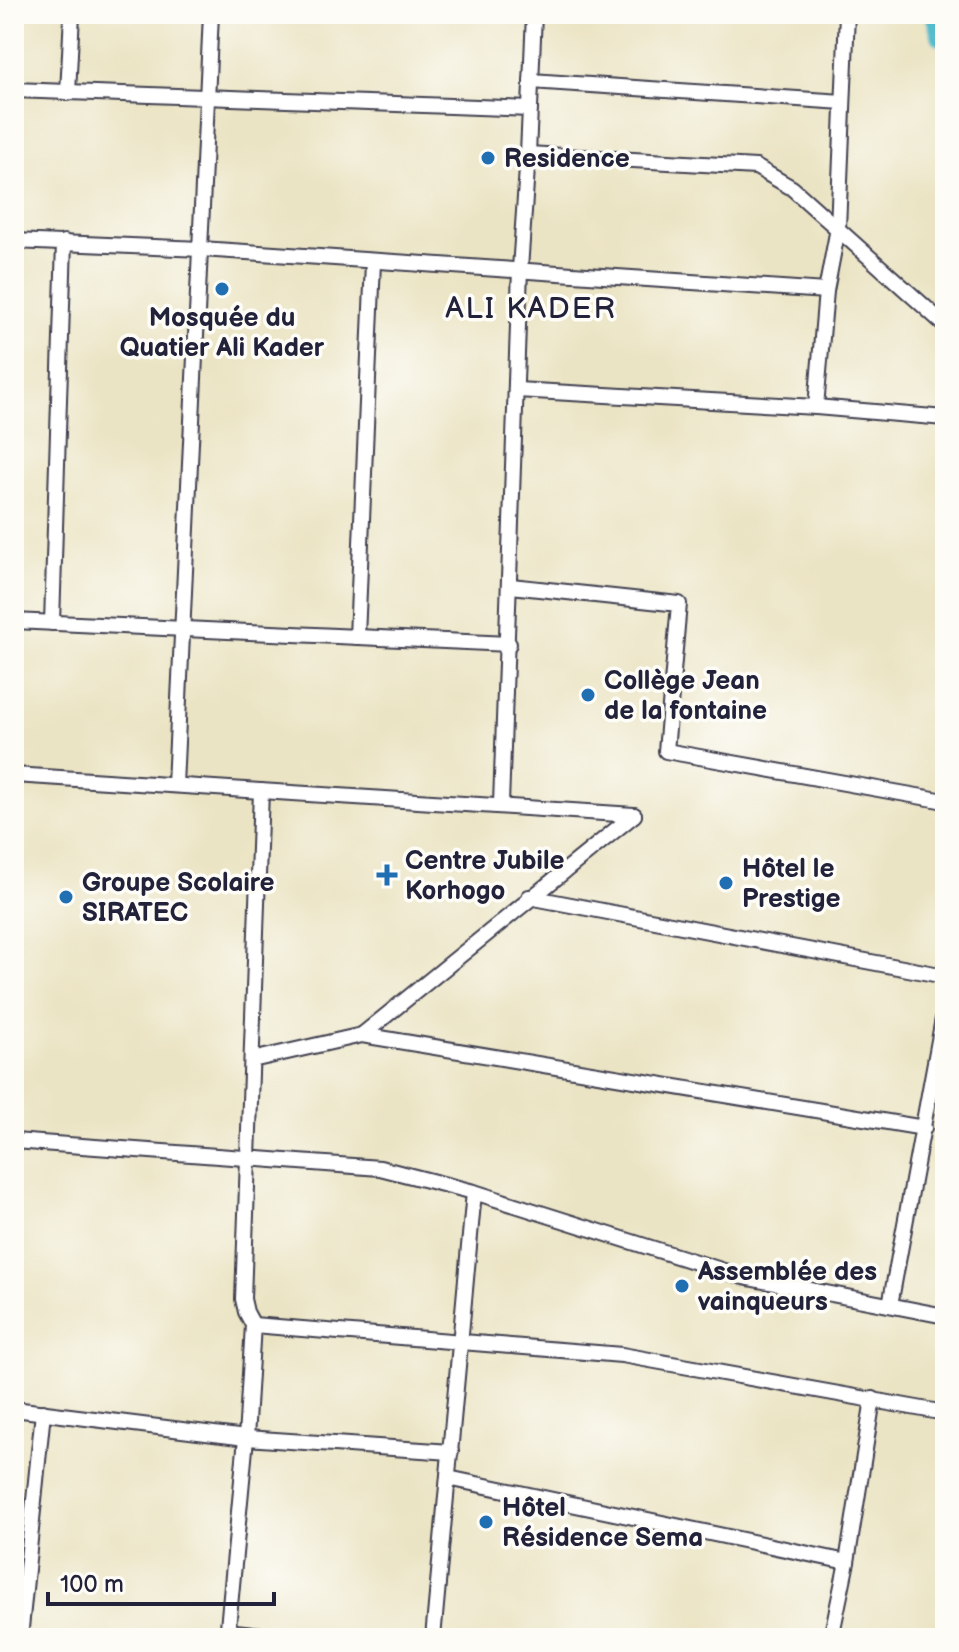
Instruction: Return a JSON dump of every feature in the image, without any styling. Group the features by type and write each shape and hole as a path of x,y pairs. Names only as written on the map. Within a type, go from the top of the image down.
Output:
{"street":[{"path":"68,93 72,14"},
{"path":"175,785 211,14"},
{"path":"501,804 520,269 534,14"},
{"path":"816,407 826,291 838,228 847,14"},
{"path":"531,81 843,102"},
{"path":"14,90 530,109"},
{"path":"528,154 756,167 792,188 945,325"},
{"path":"14,241 201,249 826,291"},
{"path":"52,623 64,242"},
{"path":"357,637 373,262"},
{"path":"517,390 816,407 945,418"},
{"path":"511,586 679,604 666,751 945,801"},
{"path":"14,621 509,644"},
{"path":"14,775 501,804 634,815 362,1035"},
{"path":"261,791 243,1299 253,1325 246,1438 227,1634 289,1638"},
{"path":"529,897 945,976"},
{"path":"890,1305 945,1008"},
{"path":"252,1060 362,1035 924,1128"},
{"path":"14,1141 380,1168 474,1192 743,1277 945,1316"},
{"path":"433,1638 474,1192"},
{"path":"253,1325 622,1355 945,1413"},
{"path":"831,1638 847,1562 873,1399"},
{"path":"14,1409 246,1438 451,1452"},
{"path":"20,1638 18,1614 43,1412"},
{"path":"448,1478 847,1562"}],"waterway":[{"path":"939,14 945,34"}],"place":[{"name":"Residence","path":"488,158"},
{"name":"Mosquée du Quatier Ali Kader","path":"222,289"},
{"name":"Collège Jean de la fontaine","path":"588,695"},
{"name":"Centre Jubile Korhogo","path":"387,875"},
{"name":"Hôtel le Prestige","path":"726,883"},
{"name":"Groupe Scolaire SIRATEC","path":"66,897"},
{"name":"Assemblée des vainqueurs","path":"682,1286"},
{"name":"Hôtel Résidence Sema","path":"486,1522"}],"district":[{"name":"ALI KADER","path":"531,308"}]}
